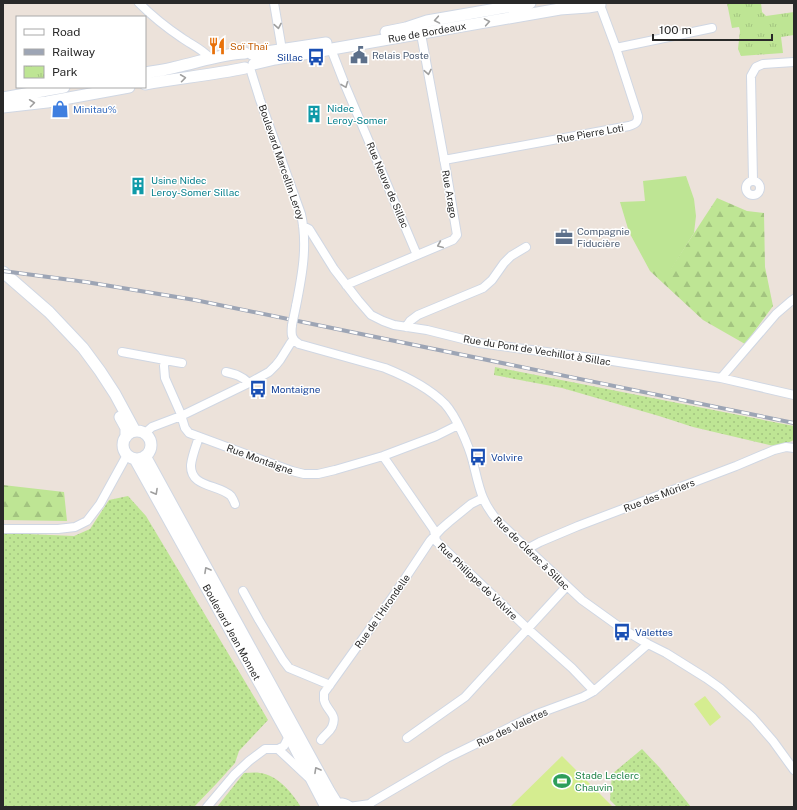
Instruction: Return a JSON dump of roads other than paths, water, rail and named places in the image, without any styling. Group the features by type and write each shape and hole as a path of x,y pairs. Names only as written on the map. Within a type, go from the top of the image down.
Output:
{"main road":[{"name":"Rue de Bordeaux","path":"146,84 226,72 249,61 282,50 391,31 427,21 530,3"},
{"name":"Rue de Bordeaux","path":"146,73 174,68 210,58 236,54 249,61 275,59 560,9 588,7 600,4"},
{"path":"3,98 58,88"},
{"path":"3,107 47,102 124,88"},
{"path":"3,272 21,291"},
{"path":"3,279 49,312 83,348 115,394 135,434"},
{"path":"136,456 149,451 151,444 149,438 135,434 124,440 123,446 125,452 136,456 329,791 333,805 345,805 349,807"},
{"name":"Boulevard Jean Monnet","path":"136,456 314,782 326,807"}],"street":[{"path":"139,3 160,22 207,54 210,58"},
{"path":"274,3 282,50"},
{"name":"Rue Pierre Loti","path":"444,160 629,126 637,122 638,116 600,4"},
{"path":"616,48 712,28"},
{"name":"Rue Arago","path":"346,285 453,240 457,235 421,34"},
{"name":"Rue Neuve de Sillac","path":"331,49 417,255"},
{"name":"Boulevard Marcellin Leroy","path":"249,61 260,100 304,226 303,266 291,334 294,340"},
{"path":"753,181 751,76 756,67 763,64 794,62"},
{"name":"Rue du Pont de Vechillot à Sillac","path":"304,226 311,232 346,285 371,315 383,322 427,330 479,343 606,360 721,378 794,395"},
{"path":"406,327 410,321 418,315 483,288 492,280 511,256 526,247"},
{"path":"721,378 776,314 794,299"},
{"path":"135,434 181,416 269,372 276,365 294,340"},
{"name":"Rue de Clérac à Sillac","path":"294,340 299,344 385,368 426,389 445,404 458,425 471,455 483,498 492,514 527,549 592,608 621,628 666,653 720,688 753,718 773,741 794,770"},
{"path":"122,352 182,363"},
{"name":"Rue Montaigne","path":"165,360 165,378 187,431 192,435 304,474 318,474 383,456 436,436 458,425"},
{"path":"226,372 240,375 249,383"},
{"path":"199,437 192,460 192,472 199,481 230,495 235,504"},
{"name":"Rue des Mûriers","path":"527,549 578,526 774,450 786,447 794,448"},
{"path":"3,529 58,530 75,527 87,521 136,456"},
{"name":"Rue Philippe de Volvire","path":"383,456 434,530 436,541 528,629 572,668 594,691"},
{"name":"Rue de l'Hirondelle","path":"321,740 323,736 330,731 334,719 333,714 324,700 324,693 435,535 471,504 483,498"},
{"path":"406,738 465,697 567,586"},
{"path":"243,591 288,668 330,685"},
{"name":"Rue des Valettes","path":"349,807 369,806 447,758 537,714 583,697 594,691 648,644"},
{"path":"207,807 249,761 265,749 278,749 284,746 289,736"},
{"path":"278,749 314,782"}],"railway":[{"path":"3,271 86,282 195,300 794,423"}],"place":[{"name":"Soï Thaï","path":"217,46"},
{"name":"Relais Poste","path":"359,55"},
{"name":"Sillac","path":"316,57"},
{"name":"Minitau%","path":"60,109"},
{"name":"Nidec Leroy-Somer","path":"314,114"},
{"name":"Usine Nidec Leroy-Somer Sillac","path":"138,186"},
{"name":"Compagnie Fiducière","path":"564,237"},
{"name":"Montaigne","path":"258,389"},
{"name":"Volvire","path":"478,457"},
{"name":"Valettes","path":"622,632"},
{"name":"Stade Leclerc Chauvin","path":"562,781"}]}
